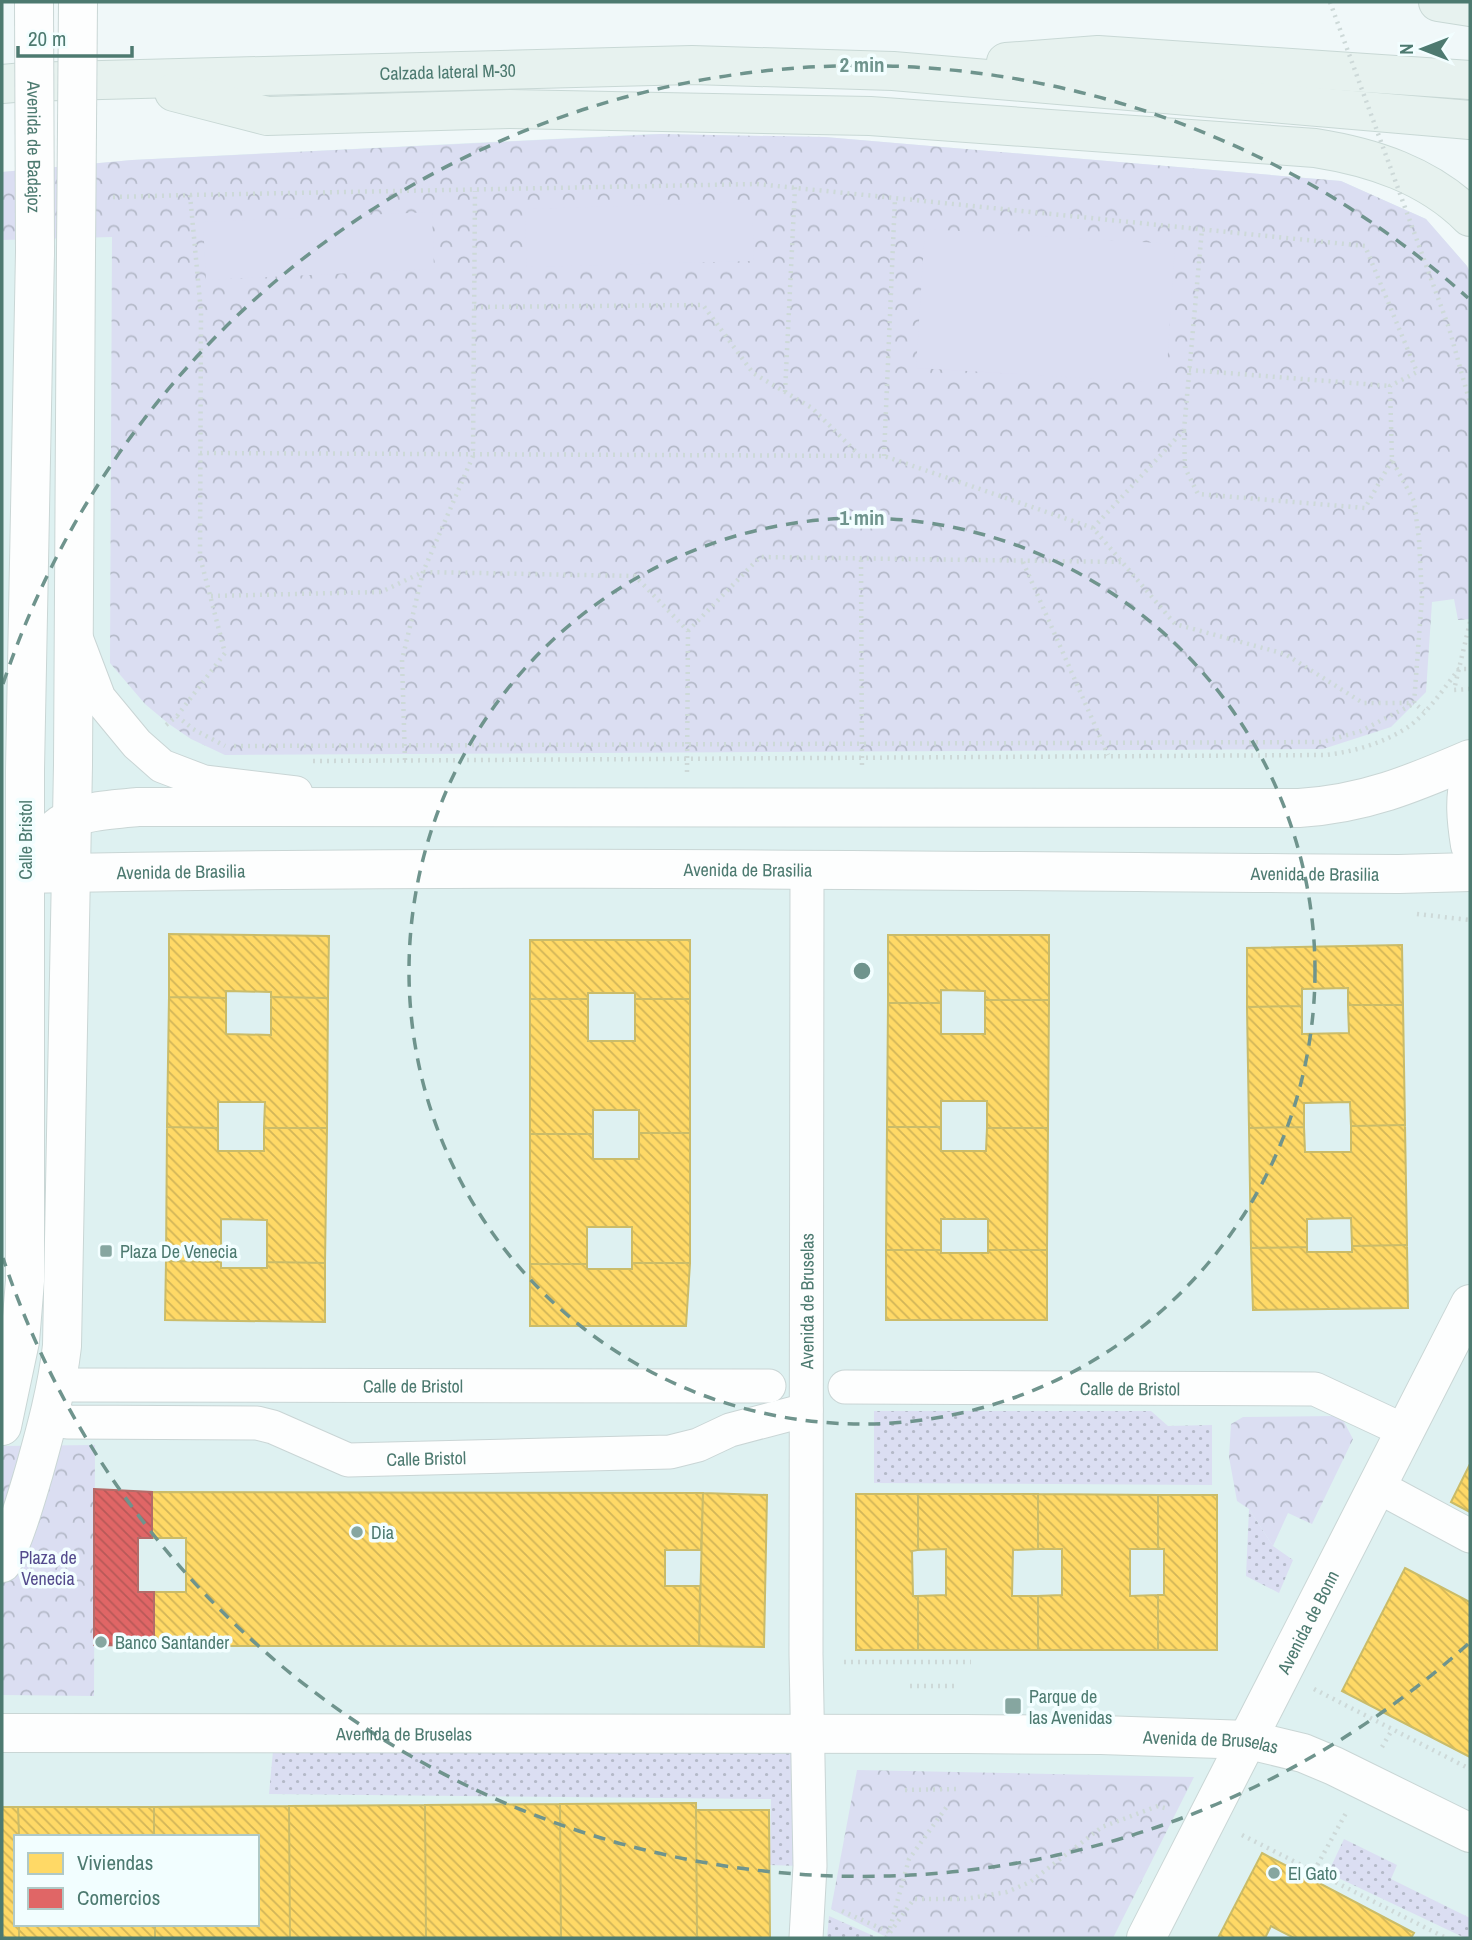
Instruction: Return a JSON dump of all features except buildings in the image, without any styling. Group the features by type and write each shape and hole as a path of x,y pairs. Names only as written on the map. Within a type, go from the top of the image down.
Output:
{"highway":[{"path":"1438,2 1470,7"},
{"path":"893,71 1098,55 1470,80"},
{"name":"Calzada lateral M-30","path":"2,84 692,65 893,71"},
{"path":"893,71 1470,120"},
{"path":"132,81 267,116 510,108 870,116 1315,148 1351,154 1404,172 1432,186 1457,203 1470,216"}],"street":[{"name":"Avenida de Badajoz","path":"34,2 35,252"},
{"path":"2,1563 25,1500 55,1399 65,1283 74,630 78,2"},
{"name":"Calle Bristol","path":"2,1426 20,1341 25,1281 13,874 25,756 35,252"},
{"path":"74,630 100,698 137,744 162,766 204,782 307,794 327,799 337,806"},
{"path":"13,874 56,826 72,818 101,811 138,807 1299,808 1335,806 1396,789 1470,759"},
{"path":"1470,775 1465,811 1470,845"},
{"name":"Avenida de Brasilia","path":"13,874 156,870 1399,874 1470,872"},
{"name":"Avenida de Bruselas","path":"806,1938 810,1866 806,1410 807,870"},
{"name":"Avenida de Bonn","path":"1146,1938 1470,1304"},
{"name":"Calle de Bristol","path":"55,1399 769,1386"},
{"name":"Calle de Bristol","path":"845,1387 1315,1390 1405,1431"},
{"name":"Calle Bristol","path":"55,1399 67,1422 257,1423 273,1427 348,1460 670,1452 698,1445 730,1430 806,1410"},
{"path":"1377,1486 1470,1536"},
{"name":"Avenida de Bruselas","path":"2,1733 1101,1735 1249,1740 1303,1753 1334,1766 1470,1833"}],"path":[{"path":"1330,2 1449,328 1470,403"},
{"path":"109,197 757,184 1365,246 1417,372 1390,386 1189,370"},
{"path":"785,392 794,187"},
{"path":"405,760 402,660 423,572 473,456 475,191"},
{"path":"190,195 201,312 200,556 225,653 177,716 193,729 225,746 1323,742 1361,731 1414,703"},
{"path":"884,456 895,198"},
{"path":"1202,229 1184,430 1185,468 1198,494 1365,508 1392,460"},
{"path":"474,307 703,305 753,373 812,408 860,456"},
{"path":"1390,386 1392,460 1414,501 1419,539 1422,597 1414,703"},
{"path":"1093,528 1184,430"},
{"path":"200,453 884,456 1093,528 1175,624 1285,654 1363,703 1414,703 1424,711"},
{"path":"688,631 760,558 1123,562"},
{"path":"861,560 862,807"},
{"path":"1023,562 1108,755"},
{"path":"211,596 381,592 423,572 635,576 688,631 688,807"},
{"path":"1470,622 1454,690 1470,689"},
{"path":"308,761 1344,753 1409,726 1460,670 1470,669"},
{"path":"1412,914 1470,920"},
{"path":"844,1653 844,1663 971,1662"},
{"path":"1282,1673 1470,1769"},
{"path":"910,1686 954,1686"},
{"path":"905,1790 956,1789"},
{"path":"889,1932 909,1859 948,1805"},
{"path":"886,1938 914,1899 965,1899 1007,1892 1030,1882 1102,1827 1158,1806 1207,1820 1260,1843 1446,1938"},
{"path":"840,1910 889,1932"}],"shaded area":[{"path":"651,134 825,137 1341,181 1426,219 1467,266 1470,273 1470,1938 2,1938 2,172 132,160"}],"green space":[{"path":"661,134 825,137 1341,181 1426,219 1470,273 1470,619 1458,620 1454,599 1432,602 1426,692 1391,727 1323,749 225,755 191,739 145,704 110,663 112,237 2,240 2,172 132,160"},
{"path":"752,202 754,261 527,267 525,209"},
{"path":"432,212 434,269 206,280 203,222"},
{"path":"925,229 1175,244 1166,383 916,368"},
{"path":"874,1411 1151,1411 1168,1426 1212,1425 1212,1485 874,1483"},
{"path":"1243,1417 1342,1418 1353,1439 1312,1524 1288,1513 1273,1546 1249,1509 1237,1501 1229,1457 1231,1424"},
{"name":"Plaza de Venecia","path":"95,1445 94,1696 2,1695 2,1446"},
{"path":"1249,1509 1273,1546 1293,1560 1279,1593 1246,1576"},
{"path":"274,1740 795,1742 800,1866 770,1865 771,1799 269,1794"},
{"path":"857,1770 1194,1777 1113,1938 888,1938 831,1909"},
{"path":"1344,1839 1397,1865 1391,1879 1470,1918 1470,1938 1328,1873"},
{"path":"829,1916 876,1937 827,1938"}],"place":[{"name":"Plaza De Venecia","path":"106,1251"},
{"name":"Dia","path":"357,1532"},
{"name":"Banco Santander","path":"101,1642"},
{"name":"Parque de las Avenidas","path":"1013,1706"},
{"name":"El Gato","path":"1274,1873"}]}
